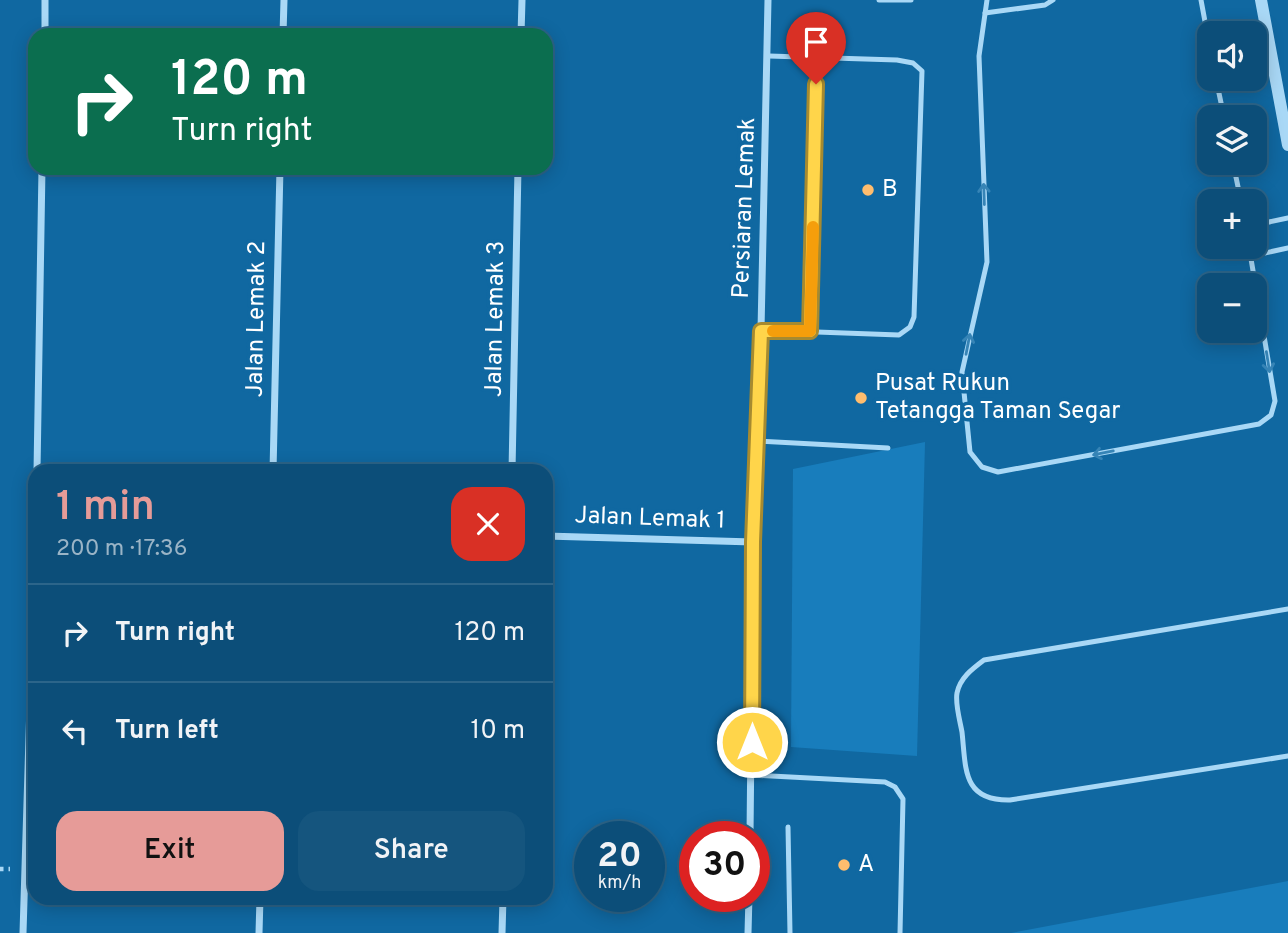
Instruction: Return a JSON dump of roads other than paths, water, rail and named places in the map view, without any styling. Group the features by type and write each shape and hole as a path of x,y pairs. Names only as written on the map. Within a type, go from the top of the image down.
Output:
{"street":[{"path":"44,28 45,0"},
{"path":"283,28 284,0"},
{"path":"521,28 522,0"},
{"name":"Persiaran Lemak","path":"750,821 753,542 769,56 768,0"},
{"path":"1261,0 1288,145"},
{"path":"37,464 42,175"},
{"name":"Jalan Lemak 2","path":"273,464 280,175"},
{"name":"Jalan Lemak 3","path":"512,464 519,175"},
{"name":"Jalan Lemak 1","path":"553,536 753,542"},
{"path":"23,933 28,770"},
{"path":"259,933 260,905"},
{"path":"502,933 503,905"},
{"path":"748,933 749,912"}],"lane":[{"path":"879,0 911,0"},
{"path":"986,0 979,56 987,262 962,372 970,452 982,467 999,472 1259,424 1271,415 1275,401 1251,259"},
{"path":"985,13 1045,5 1052,0"},
{"path":"1201,0 1205,21"},
{"path":"761,331 899,335 910,327 914,317 922,71 914,63 897,60 769,56"},
{"path":"810,331 816,57"},
{"path":"1267,222 1288,218"},
{"path":"1267,253 1288,248"},
{"path":"756,441 888,448"},
{"path":"1288,609 984,660 967,673 957,694 968,782 978,793 994,800 1023,798 1288,756"},
{"path":"751,775 885,782 895,787 904,799 900,933"},
{"path":"788,827 790,933"}],"place":[{"name":"B","path":"868,190"},
{"name":"Pusat Rukun Tetangga Taman Segar","path":"861,398"},
{"name":"A","path":"844,865"}]}
